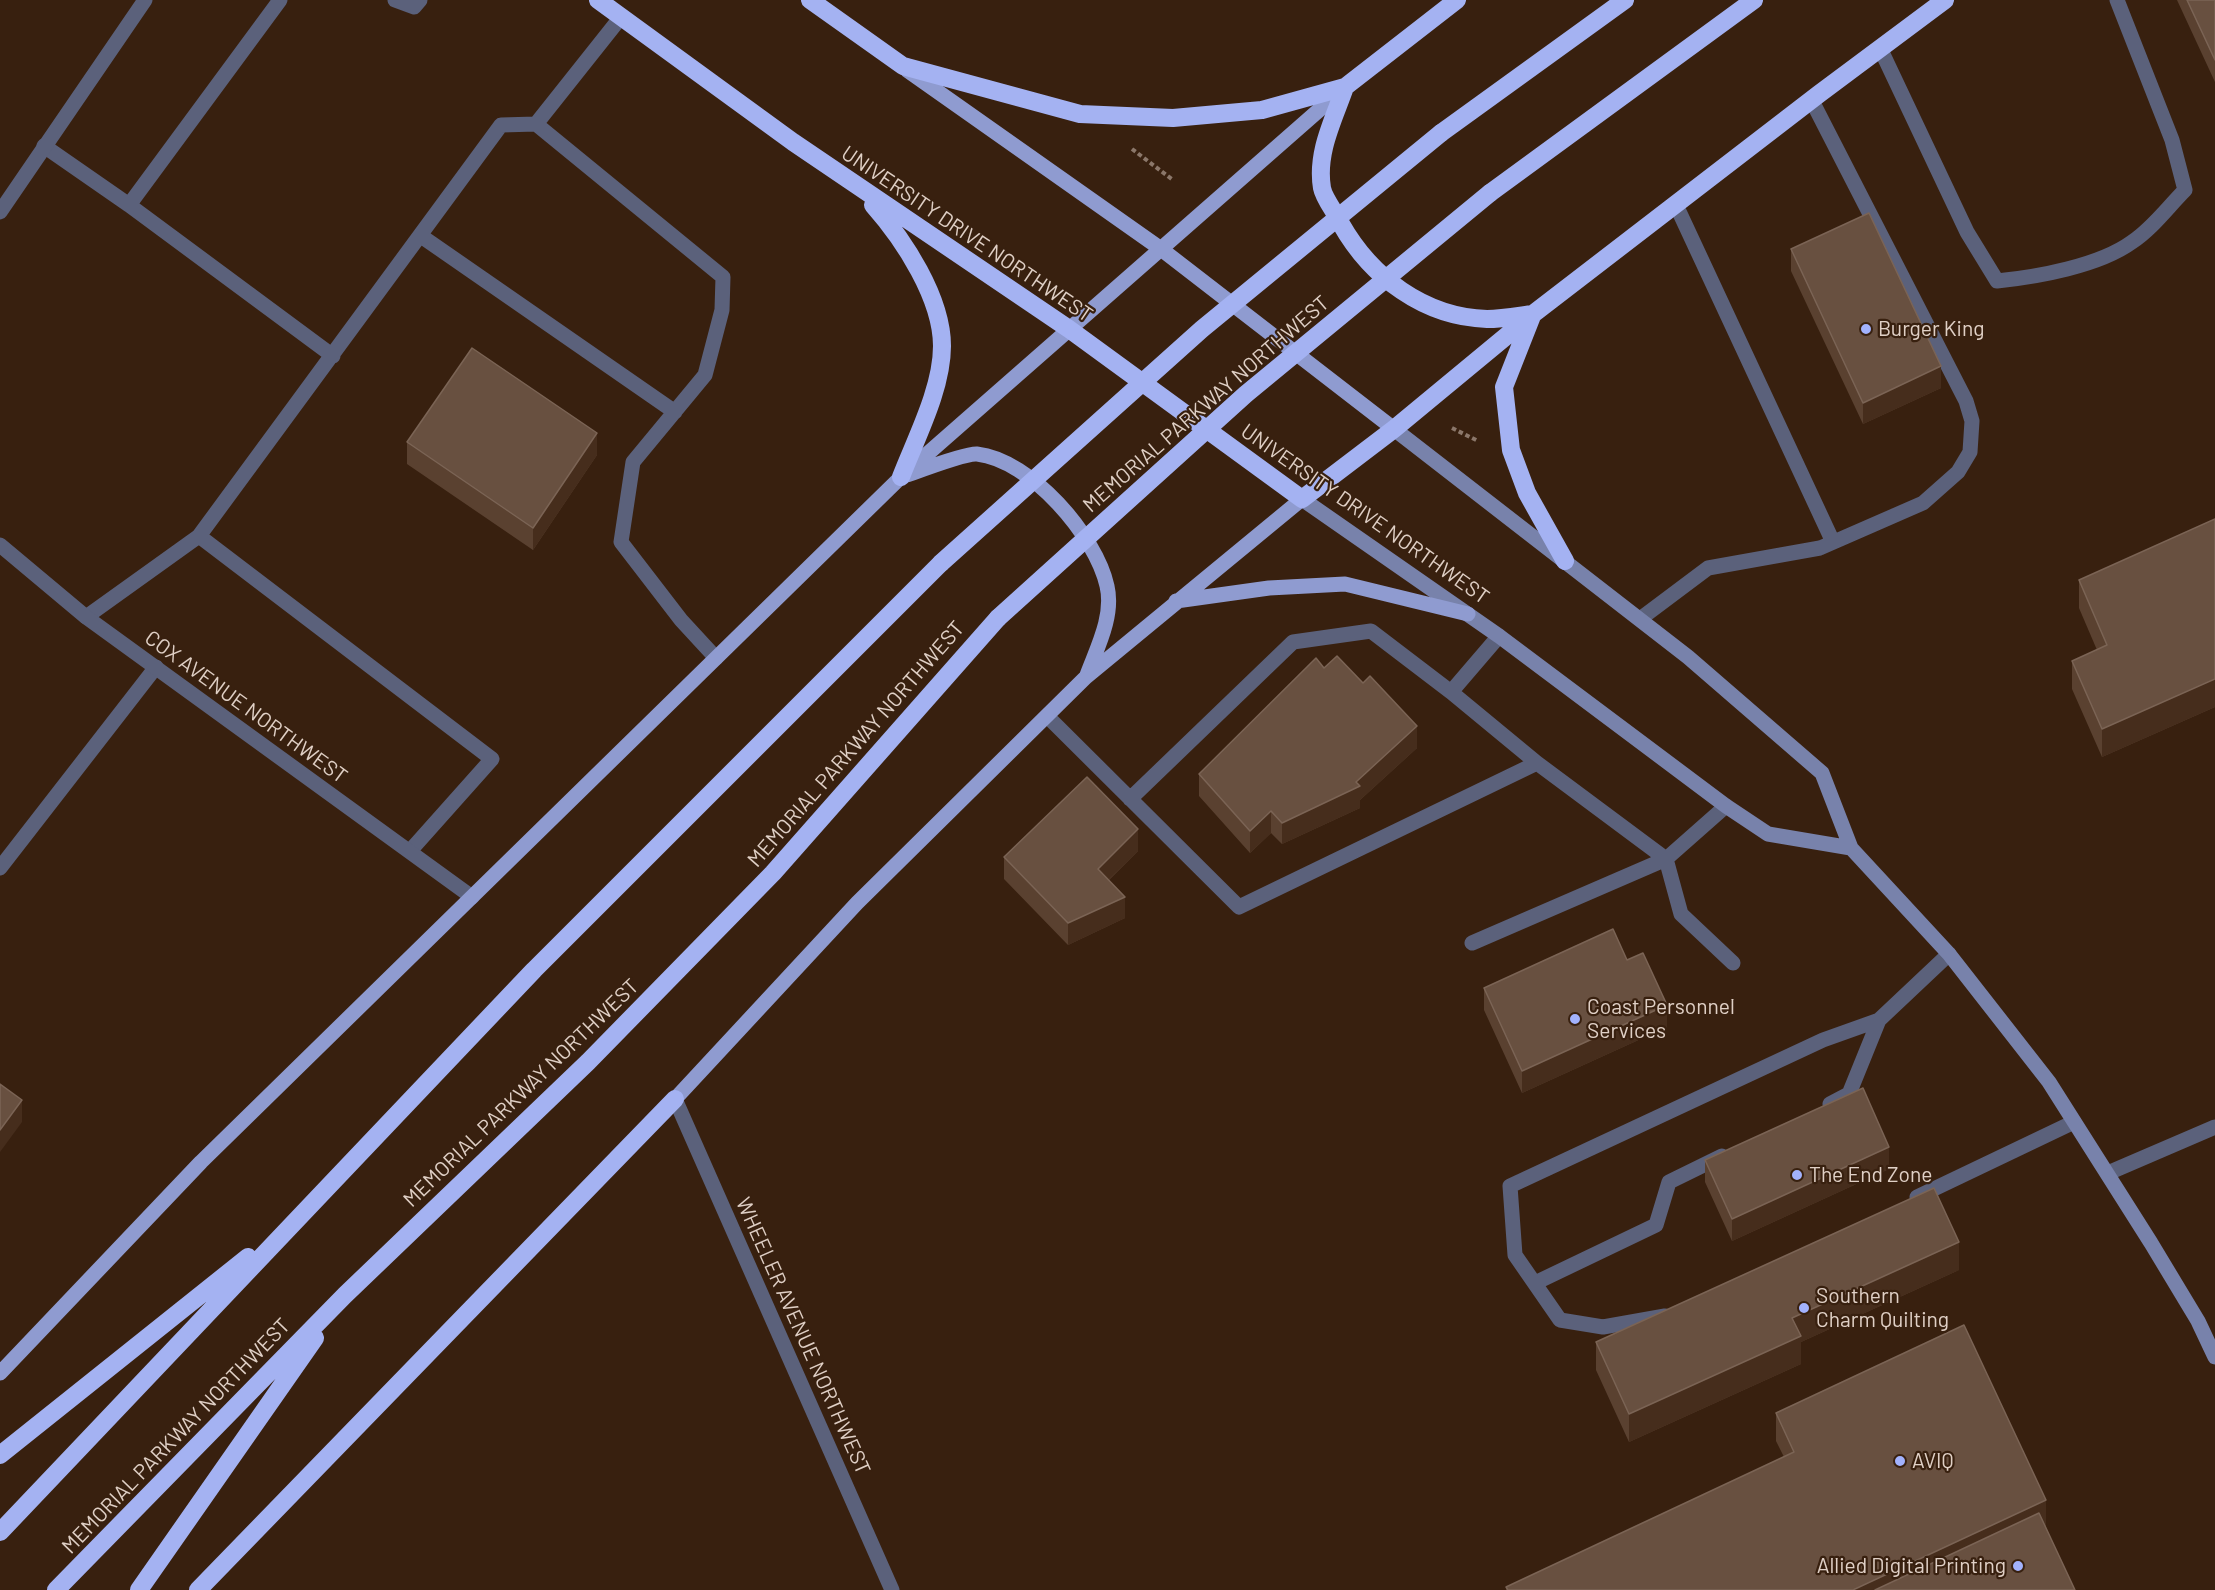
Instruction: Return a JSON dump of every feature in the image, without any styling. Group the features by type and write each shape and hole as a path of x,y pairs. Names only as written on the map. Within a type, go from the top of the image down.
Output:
{"highway":[{"name":"UNIVERSITY DRIVE NORTHWEST","path":"598,0 856,186 1069,329 1302,498"},
{"path":"810,0 903,66 1080,114 1173,118 1262,110 1345,87 1457,0"},
{"path":"0,1532 534,970 941,563 1202,329 1441,133 1625,0"},
{"name":"MEMORIAL PARKWAY NORTHWEST","path":"56,1590 345,1295 588,1062 773,873 998,618 1246,394 1490,193 1754,0"},
{"path":"1302,498 1394,429 1533,314 1945,0"},
{"path":"1345,87 1322,152 1322,189 1347,234 1371,267 1402,294 1447,310 1488,319 1533,314"},
{"path":"856,186 895,230 919,270 935,310 942,346 933,396 901,477"},
{"path":"1533,314 1504,387 1510,439 1527,493 1565,561"},
{"path":"198,1590 675,1099"},
{"path":"0,1455 302,1215"},
{"path":"139,1590 345,1295"}],"main road":[{"path":"903,66 1161,249 1688,657 1822,773 1851,848 1949,954 2049,1082 2108,1173 2198,1321 2215,1357"},
{"path":"0,1373 201,1162 901,477 1345,87"},
{"path":"901,477 976,453 1018,468 1048,494 1075,523 1098,564 1107,587 1107,620 1086,677"},
{"path":"675,1099 857,903 1086,677 1302,498"},
{"name":"UNIVERSITY DRIVE NORTHWEST","path":"1302,498 1499,636 1726,806 1768,834 1851,848"},
{"path":"1176,601 1269,588 1346,584 1467,614"}],"street":[{"path":"0,212 145,0"},
{"path":"129,205 280,0"},
{"path":"395,0 414,7 420,0"},
{"path":"1881,48 1967,232 1996,280 2033,277 2086,263 2132,242 2185,190 2172,140 2117,0"},
{"path":"536,124 621,17"},
{"path":"1640,619 1708,568 1820,548 1923,503 1958,472 1970,452 1971,421 1966,401 1812,101"},
{"path":"86,617 199,536 501,125 536,124 723,277 722,310 705,375 633,462 621,542 681,620 716,658"},
{"path":"44,146 129,205 333,356"},
{"path":"1676,205 1833,542"},
{"path":"421,236 675,412"},
{"path":"199,536 492,759 410,851"},
{"name":"COX AVENUE NORTHWEST","path":"0,545 86,617 472,897"},
{"path":"1130,799 1293,642 1371,631 1451,692 1537,763 1666,859 1681,914 1733,963"},
{"path":"1451,692 1499,636"},
{"path":"0,868 156,667"},
{"path":"1047,716 1239,907 1537,763"},
{"path":"1472,943 1666,859 1726,806"},
{"path":"1677,1311 1666,1316 1603,1327 1560,1320 1515,1255 1510,1186 1823,1040 1879,1020 1949,954"},
{"path":"1818,1110 1849,1094 1879,1020"},
{"name":"WHEELER AVENUE NORTHWEST","path":"675,1099 892,1590"},
{"path":"1903,1204 2074,1122"},
{"path":"2108,1173 2215,1127"},
{"path":"1535,1283 1656,1225 1669,1182 1733,1151"}],"path":[{"path":"1132,149 1173,180"},
{"path":"1452,428 1480,442"}],"building":[{"path":"2187,0 2215,0 2215,60"},
{"name":"Burger King","path":"1869,213 1941,366 1863,403 1791,249"},
{"path":"472,348 597,433 533,528 407,442"},
{"path":"2215,519 2215,679 2102,729 2072,661 2107,645 2079,580"},
{"path":"1337,656 1363,683 1370,676 1417,726 1356,782 1360,786 1282,823 1271,811 1250,831 1199,774 1316,658 1324,668"},
{"path":"1087,777 1138,829 1098,869 1125,897 1068,923 1004,857"},
{"name":"Coast Personnel Services","path":"1613,929 1627,960 1643,953 1667,1005 1522,1071 1484,988"},
{"path":"0,1084 22,1100 0,1130"},
{"name":"The End Zone","path":"1863,1088 1889,1147 1732,1219 1705,1160"},
{"name":"Southern Charm Quilting","path":"1934,1188 1959,1242 1792,1318 1801,1336 1629,1414 1596,1342"},
{"name":"AVIQ","path":"1964,1325 2046,1500 1853,1590 1508,1590 1506,1587 1794,1452 1776,1413"},
{"path":"2039,1513 2075,1590 1875,1590"}],"place":[{"name":"Burger King","path":"1866,329"},
{"name":"Coast Personnel Services","path":"1575,1019"},
{"name":"The End Zone","path":"1797,1175"},
{"name":"Southern Charm Quilting","path":"1804,1308"},
{"name":"AVIQ","path":"1900,1461"},
{"name":"Allied Digital Printing","path":"2018,1566"}]}
